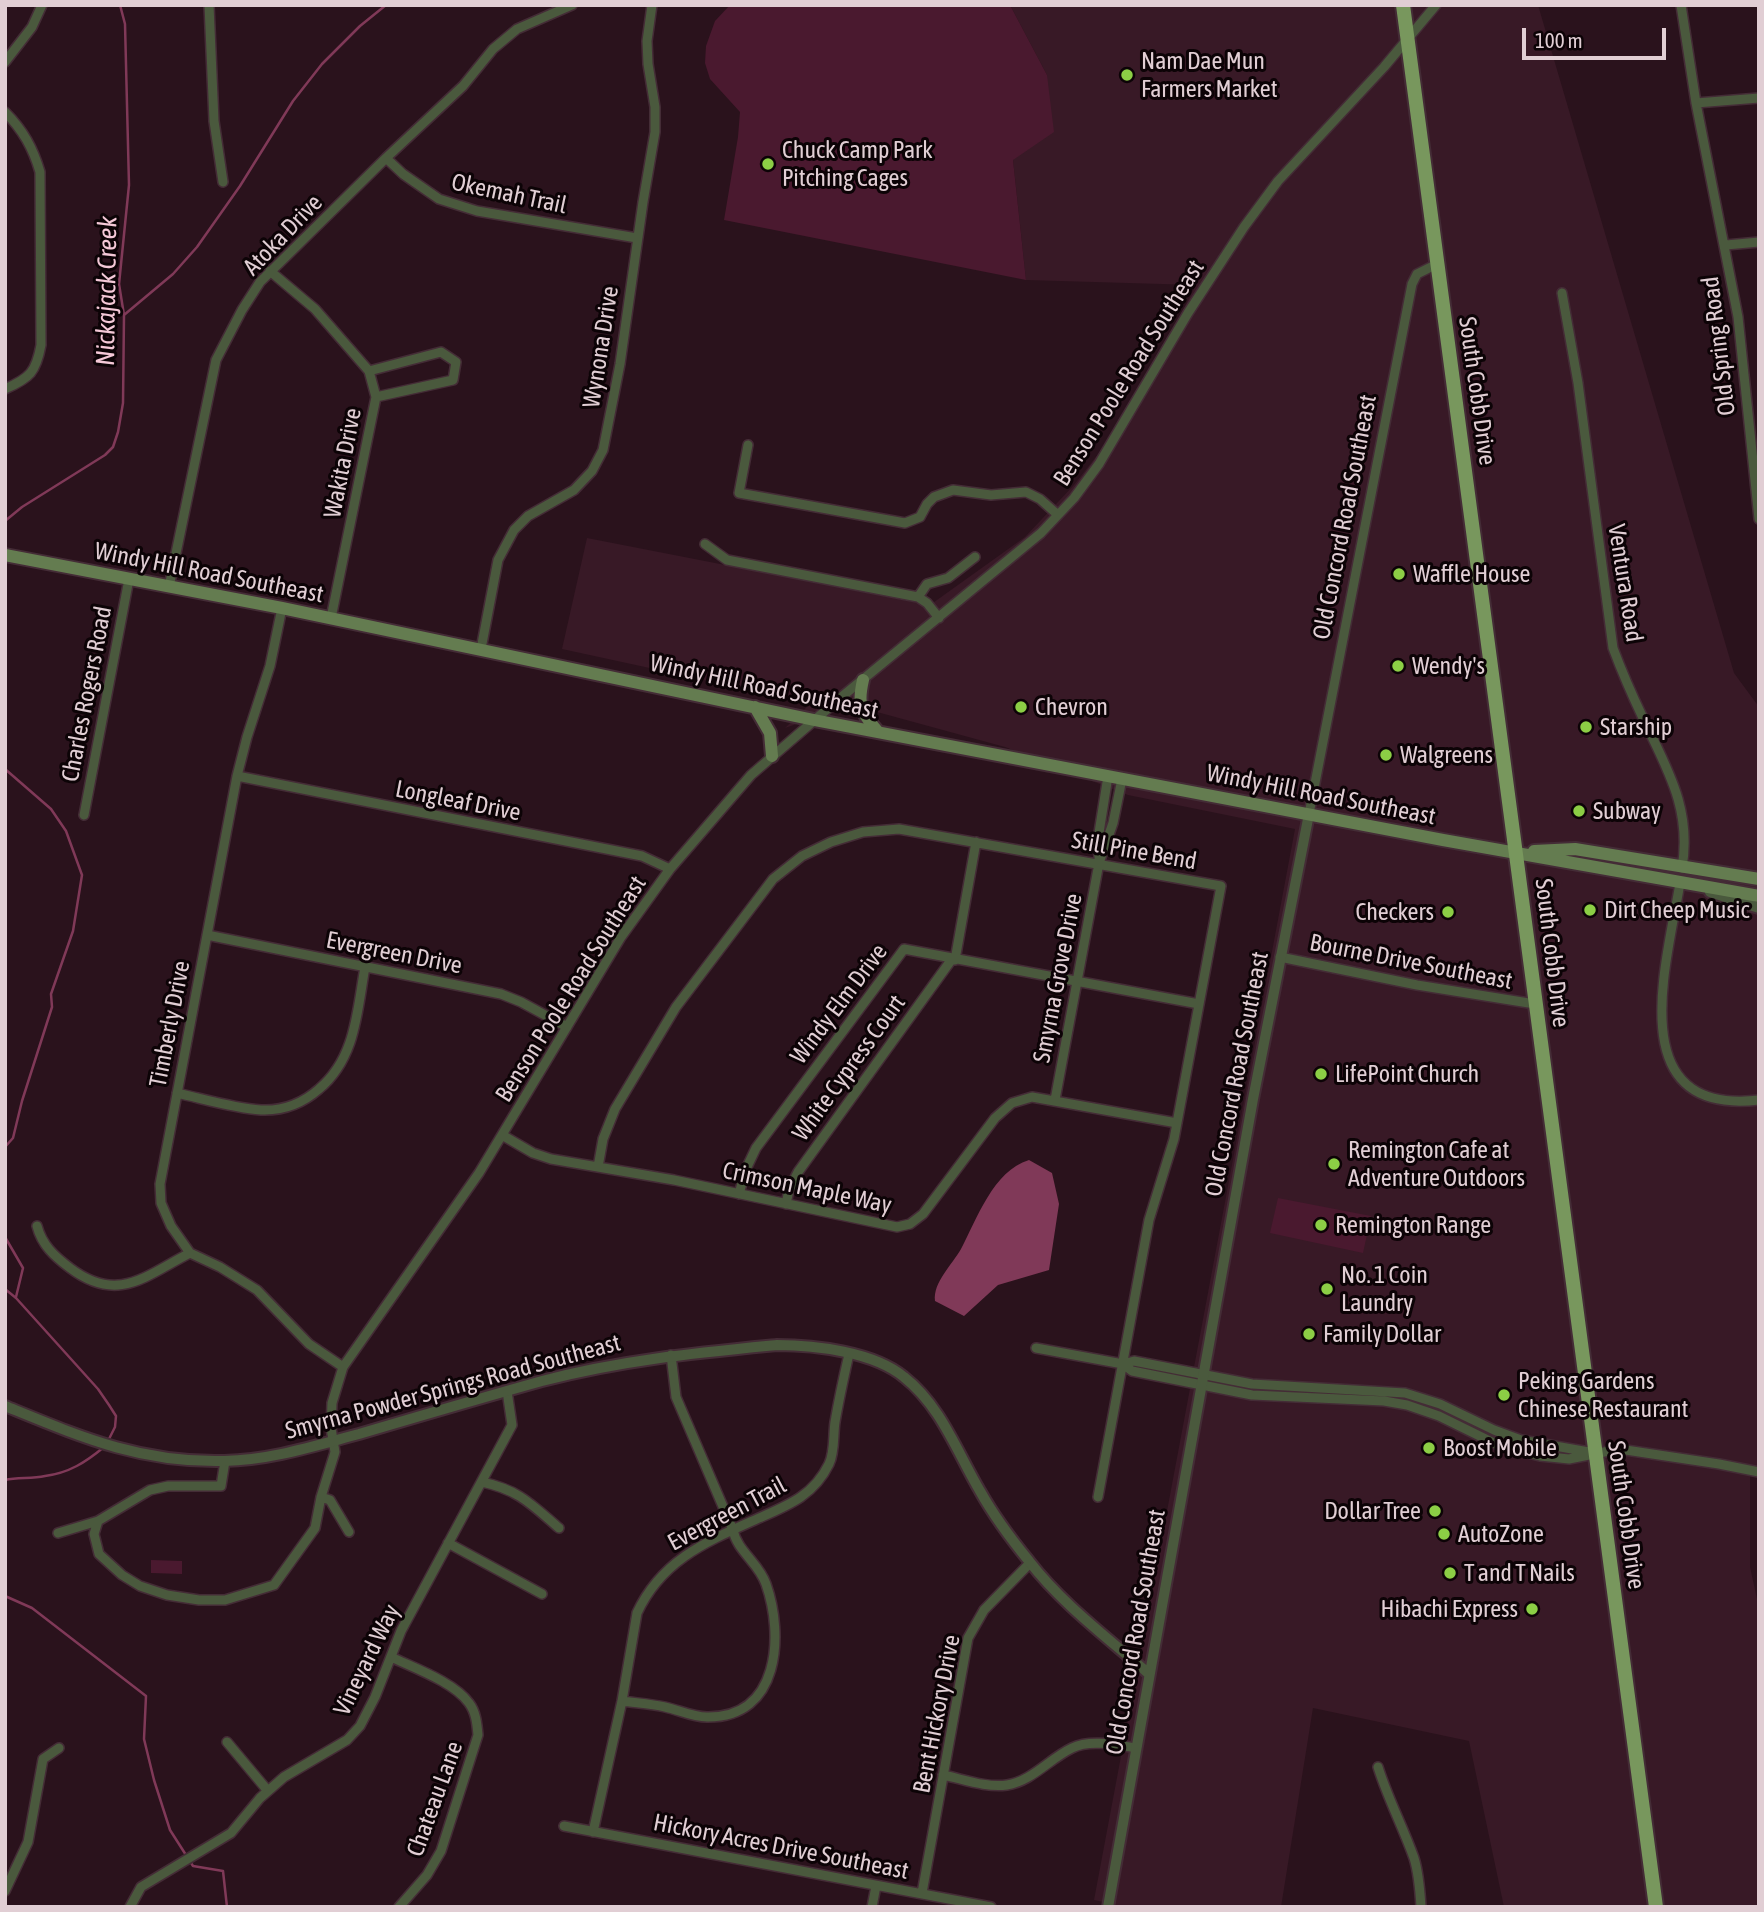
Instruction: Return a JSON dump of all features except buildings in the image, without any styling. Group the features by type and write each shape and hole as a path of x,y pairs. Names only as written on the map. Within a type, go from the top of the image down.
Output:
{"main road":[{"name":"South Cobb Drive","path":"1403,5 1656,1907"},
{"name":"Windy Hill Road Southeast","path":"5,555 282,608 814,720 1759,896"},
{"path":"863,680 859,698 861,708 878,732"},
{"path":"755,707 770,733 772,756"},
{"name":"Windy Hill Road Southeast","path":"1517,852 1575,849 1759,878"}],"street":[{"path":"5,62 32,27 42,5"},
{"path":"209,5 214,121 223,182"},
{"name":"Atoka Drive","path":"169,587 216,360 242,310 270,271 463,86 493,49 517,29 572,5"},
{"name":"Wynona Drive","path":"481,649 498,560 514,530 528,516 574,491 592,471 603,450 620,364 655,132 655,107 647,41 652,5"},
{"path":"1408,40 1436,5"},
{"name":"Old Spring Road","path":"1681,5 1696,103 1738,317 1759,519"},
{"name":"Benson Poole Road Southeast","path":"98,1521 94,1534 99,1554 121,1575 139,1586 167,1595 199,1600 225,1600 274,1585 315,1528 335,1451 331,1428 332,1403 343,1367 480,1173 621,937 670,869 725,803 772,756 1041,533 1058,515 1097,468 1188,313 1244,226 1301,155 1408,40"},
{"path":"1696,103 1759,98"},
{"path":"5,112 33,147 40,172 41,345 37,363 27,378 5,389"},
{"name":"Okemah Trail","path":"386,158 403,174 439,199 477,211 637,238"},
{"path":"1726,245 1759,242"},
{"name":"Old Concord Road Southeast","path":"1108,1907 1280,957 1412,284 1417,274 1437,264"},
{"name":"Wakita Drive","path":"270,271 315,310 369,371 376,397 331,618"},
{"name":"Ventura Road","path":"1562,293 1578,383 1614,648 1625,679 1678,793 1685,835 1682,867"},
{"path":"369,371 441,352 456,362 453,380 376,397"},
{"path":"748,445 739,493 909,523 923,514 934,497 948,491 991,495 1022,491 1040,499 1058,515"},
{"path":"705,544 727,560 918,597 927,603 939,618"},
{"path":"918,597 927,584 948,578 975,557"},
{"name":"Charles Rogers Road","path":"84,815 129,579"},
{"name":"Timberly Drive","path":"190,1254 165,1214 160,1195 237,776 270,666 282,608"},
{"name":"Longleaf Drive","path":"237,776 642,856 670,869"},
{"name":"Smyrna Grove Drive","path":"1099,863 1098,839 1108,776"},
{"name":"Smyrna Grove Drive","path":"1055,1100 1099,863 1113,823 1122,779"},
{"name":"Still Pine Bend","path":"598,1167 603,1139 615,1109 676,1007 756,900 780,873 817,848 863,832 899,829 1221,886 1177,1124 1149,1220 1098,1497"},
{"path":"953,959 976,842"},
{"path":"1680,883 1662,981 1662,1034 1670,1063 1684,1083 1698,1093 1715,1099 1759,1100"},
{"name":"Windy Hill Road Southeast","path":"1695,886 1759,908"},
{"name":"Evergreen Drive","path":"207,935 501,994 567,1027"},
{"name":"Windy Elm Drive","path":"739,1194 746,1168 756,1148 904,949 1199,1004"},
{"name":"Bourne Drive Southeast","path":"1280,957 1417,985 1535,1004"},
{"name":"White Cypress Court","path":"786,1204 797,1172 953,959"},
{"path":"177,1093 261,1110 289,1108 303,1102 336,1073 349,1048 365,967"},
{"name":"Crimson Maple Way","path":"502,1135 543,1157 739,1194 889,1227 904,1226 928,1209 995,1118 1006,1107 1025,1098 1055,1100 1177,1124"},
{"path":"37,1226 40,1237 55,1256 88,1280 108,1286 132,1283 190,1254 220,1267 257,1290 309,1344 343,1367"},
{"name":"Smyrna Powder Springs Road Southeast","path":"5,1406 124,1451 158,1457 225,1461 275,1456 603,1366 671,1355 800,1345 849,1354 892,1368 926,1398 950,1434 994,1514 1030,1563 1076,1609 1149,1674"},
{"path":"1036,1348 1123,1364 1134,1361 1161,1366 1203,1380"},
{"name":"Evergreen Trail","path":"593,1832 622,1701 637,1613 650,1588 680,1558 799,1500 817,1484 831,1462 834,1424 849,1354"},
{"path":"622,1701 708,1717 736,1710 762,1690 776,1650 772,1607 764,1580 758,1567 735,1541 733,1530 676,1397 671,1355"},
{"path":"1123,1364 1132,1371 1159,1376 1405,1393 1440,1404 1521,1440 1595,1453 1619,1448 1759,1472"},
{"path":"1159,1376 1161,1366"},
{"name":"Vineyard Way","path":"130,1907 141,1887 232,1833 268,1790 284,1777 347,1740 360,1726 375,1697 401,1631 512,1425 507,1391"},
{"path":"58,1533 98,1521 150,1490 168,1486 221,1486 225,1461"},
{"path":"482,1482 506,1487 528,1501 559,1528"},
{"path":"321,1497 330,1500 349,1532"},
{"path":"448,1544 542,1594"},
{"name":"Bent Hickory Drive","path":"922,1893 968,1638 984,1610 1030,1563"},
{"name":"Chateau Lane","path":"391,1657 453,1688 469,1703 476,1719 478,1735 442,1850 427,1875 399,1907"},
{"path":"227,1742 268,1790"},
{"path":"943,1776 994,1786 1008,1785 1040,1770 1074,1747 1097,1744 1136,1748"},
{"path":"5,1891 28,1842 43,1759 59,1748"},
{"path":"1378,1767 1414,1859 1421,1907"},
{"name":"Hickory Acres Drive Southeast","path":"564,1826 991,1907"},
{"path":"872,1907 876,1886"}],"shaded area":[{"path":"730,5 1010,5 1047,75 1054,132 1013,160 1026,280 724,220 740,112 710,79 705,63 706,46 715,21"},
{"path":"1010,5 1538,5 1734,673 1759,707 1759,1472 1750,1471 1750,1567 1759,1608 1759,1907 1504,1907 1469,1741 1313,1708 1281,1907 1125,1907 1094,1900 1295,829 1128,795 1005,747 877,712 845,707 785,728 811,703 562,649 587,538 930,605 1025,537 1074,485 1127,417 1196,285 1026,280 1013,160 1047,75"},
{"path":"1029,1160 1052,1173 1059,1204 1049,1270 998,1285 964,1316 935,1301 940,1280 961,1249 987,1197 1005,1174"},
{"name":"Remington Range","path":"1278,1198 1371,1216 1363,1253 1270,1233"},
{"path":"151,1560 182,1561 182,1574 151,1573"}],"waterway":[{"name":"Nickajack Creek","path":"5,521 22,507 105,455 113,447 118,432 123,403 124,315 119,284 129,185 125,24 120,5"},
{"path":"124,315 173,274 197,247 240,186 293,101 322,64 360,26 386,5"},
{"name":"Nickajack Creek","path":"5,769 51,809 66,831 82,875 73,931 51,994 52,1007 13,1138 5,1147"},
{"name":"Nickajack Creek","path":"5,1237 23,1268 16,1297"},
{"name":"Nickajack Creek","path":"5,1289 98,1389 109,1405 116,1416 115,1427 108,1441"},
{"name":"Nickajack Creek","path":"5,1480 62,1472 84,1462 104,1447"},
{"name":"Nickajack Creek","path":"5,1596 32,1608 146,1696 144,1739 170,1830 193,1866 223,1871 227,1907"}],"place":[{"name":"Nam Dae Mun Farmers Market","path":"1127,75"},
{"name":"Chuck Camp Park Pitching Cages","path":"768,164"},
{"name":"Waffle House","path":"1399,574"},
{"name":"Wendy's","path":"1398,666"},
{"name":"Chevron","path":"1021,707"},
{"name":"Starship","path":"1586,727"},
{"name":"Walgreens","path":"1386,755"},
{"name":"Subway","path":"1579,811"},
{"name":"Dirt Cheep Music","path":"1590,910"},
{"name":"Checkers","path":"1448,912"},
{"name":"LifePoint Church","path":"1321,1074"},
{"name":"Remington Cafe at Adventure Outdoors","path":"1334,1164"},
{"name":"Remington Range","path":"1321,1225"},
{"name":"No. 1 Coin Laundry","path":"1327,1289"},
{"name":"Family Dollar","path":"1309,1334"},
{"name":"Peking Gardens Chinese Restaurant","path":"1504,1395"},
{"name":"Boost Mobile","path":"1429,1448"},
{"name":"Dollar Tree","path":"1435,1511"},
{"name":"AutoZone","path":"1444,1534"},
{"name":"T and T Nails","path":"1450,1573"},
{"name":"Hibachi Express","path":"1532,1609"}]}
